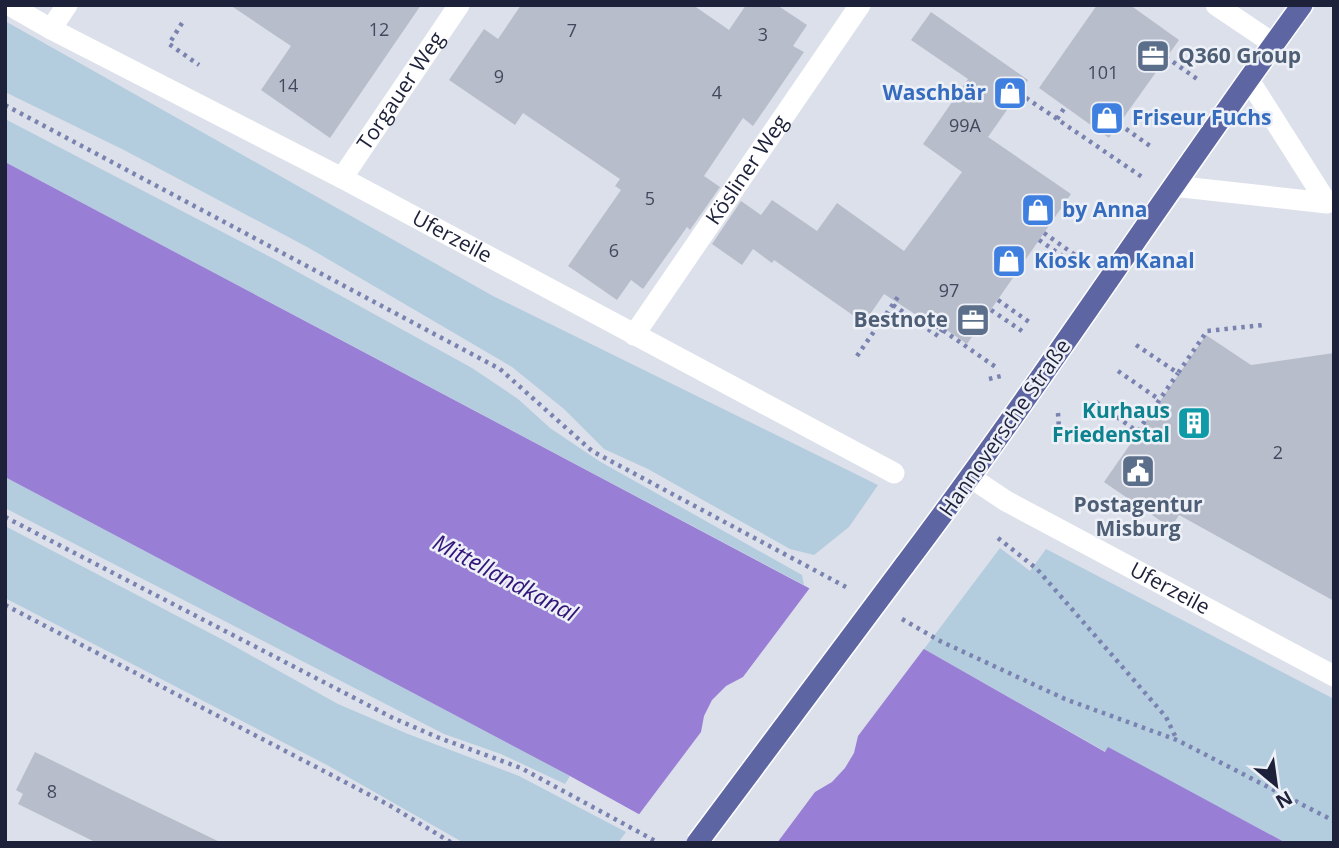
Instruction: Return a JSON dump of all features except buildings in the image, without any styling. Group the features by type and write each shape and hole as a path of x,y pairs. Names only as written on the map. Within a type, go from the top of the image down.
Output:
{"main road":[{"name":"Hannoversche Straße","path":"697,843 970,477 1302,5"}],"street":[{"name":"Uferzeile","path":"9,5 342,178 894,473"},
{"path":"51,29 67,5"},
{"name":"Torgauer Weg","path":"342,178 459,5"},
{"name":"Kösliner Weg","path":"634,335 860,5"},
{"path":"1216,5 1273,44"},
{"path":"1248,80 1331,204"},
{"path":"1173,186 1331,204"},
{"name":"Uferzeile","path":"970,477 1006,501 1334,676"}],"path":[{"path":"182,23 169,44 201,66"},
{"path":"1166,57 1197,79"},
{"path":"1019,93 1139,176 1173,186"},
{"path":"5,105 500,369 592,451 815,570"},
{"path":"1057,119 1065,107"},
{"path":"1119,124 1150,146"},
{"path":"1044,233 1075,255"},
{"path":"1039,240 1070,261"},
{"path":"857,356 900,294"},
{"path":"998,300 1029,322"},
{"path":"892,305 938,336 942,330"},
{"path":"991,310 1022,331"},
{"path":"932,320 931,322 997,368"},
{"path":"1096,402 1138,432 1207,331 1263,326"},
{"path":"1136,345 1178,373"},
{"path":"1118,371 1160,400"},
{"path":"5,517 393,718 521,768 659,843"},
{"path":"996,536 1037,569 1166,717 1177,740"},
{"path":"5,605 389,805 452,843"},
{"path":"940,641 1065,699 1177,740 1334,821"}],"shaded area":[{"path":"5,21 493,296 878,485 849,527 814,555 790,549 648,469 604,449 564,409 512,367 309,248 124,150 5,92"},
{"path":"5,119 276,260 472,368 518,399 550,428 599,461 802,575 804,585 5,162"},
{"path":"5,477 570,776 565,784 501,754 444,734 5,508"},
{"path":"5,526 227,642 338,704 519,776 626,832 618,843 464,843 327,765 5,598"},
{"path":"1000,548 1030,571 1046,549 1334,699 1334,843 1286,843 1108,748 1106,752 924,649"}],"water":[{"name":"Mittellandkanal","path":"5,162 924,649 1105,752 1108,747 1286,843 691,843 570,776 5,477"}],"pier":[{"path":"812,585 926,646 858,736 854,753 845,768 832,782 815,792 777,843 683,843 637,817 701,732 704,716 712,700 726,686 743,677"}],"place":[{"name":"Q360 Group","path":"1153,56"},
{"name":"Waschbär","path":"1010,93"},
{"name":"Friseur Fuchs","path":"1107,118"},
{"name":"by Anna","path":"1038,210"},
{"name":"Kiosk am Kanal","path":"1009,261"},
{"name":"Bestnote","path":"973,320"},
{"name":"Kurhaus Friedenstal","path":"1194,423"},
{"name":"Postagentur Misburg","path":"1138,471"}]}
